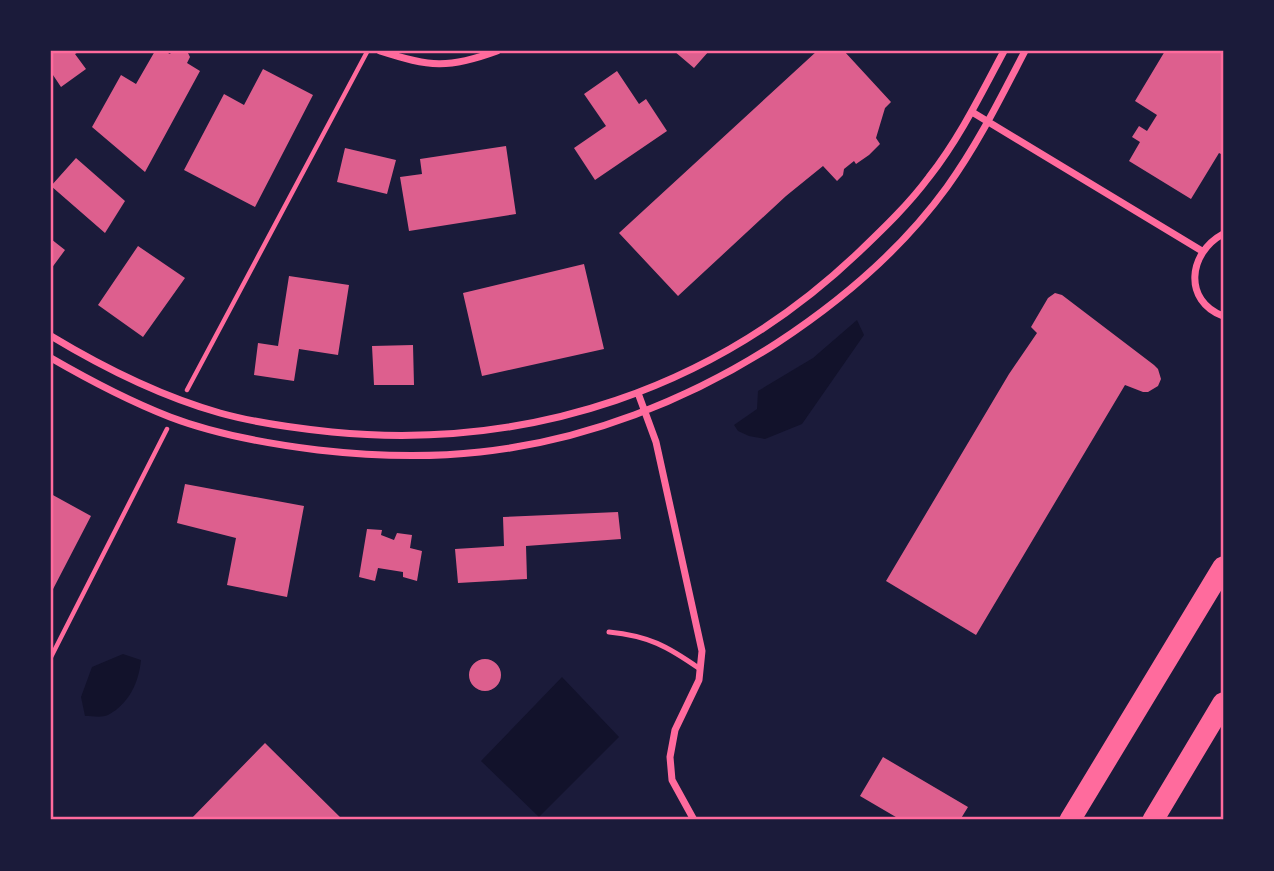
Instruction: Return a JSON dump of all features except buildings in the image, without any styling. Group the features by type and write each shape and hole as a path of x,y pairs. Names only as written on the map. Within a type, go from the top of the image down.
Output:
{"highway":[{"path":"1070,820 1223,567"},
{"path":"1153,820 1223,703"}],"street":[{"path":"380,51 414,61 448,65 497,51"},
{"path":"51,336 121,375 182,400 222,414 289,428 366,435 439,435 481,432 559,418 638,393 705,363 752,337 804,301 891,222 930,177 972,113 1004,51"},
{"path":"51,358 110,390 172,418 283,446 366,454 421,456 481,452 547,440 645,412 713,381 766,350 827,309 865,277 905,237 947,188 988,123 1025,51"},
{"path":"972,113 1202,251"},
{"path":"1223,234 1212,240 1202,251 1196,264 1195,279 1198,293 1206,305 1223,316"},
{"path":"638,393 656,442 702,651 699,680 675,730 670,757 672,780 694,820"}],"lane":[{"path":"609,632 640,635 673,650 700,669"}],"path":[{"path":"182,400 367,51"},
{"path":"51,657 172,418"}],"shaded area":[{"path":"857,320 864,335 802,424 765,439 738,431 734,425 757,409 758,391 813,358"},
{"path":"123,654 141,660 132,692 122,705 108,715 85,716 81,697 92,667"},
{"path":"562,677 619,737 539,817 481,761"}]}
